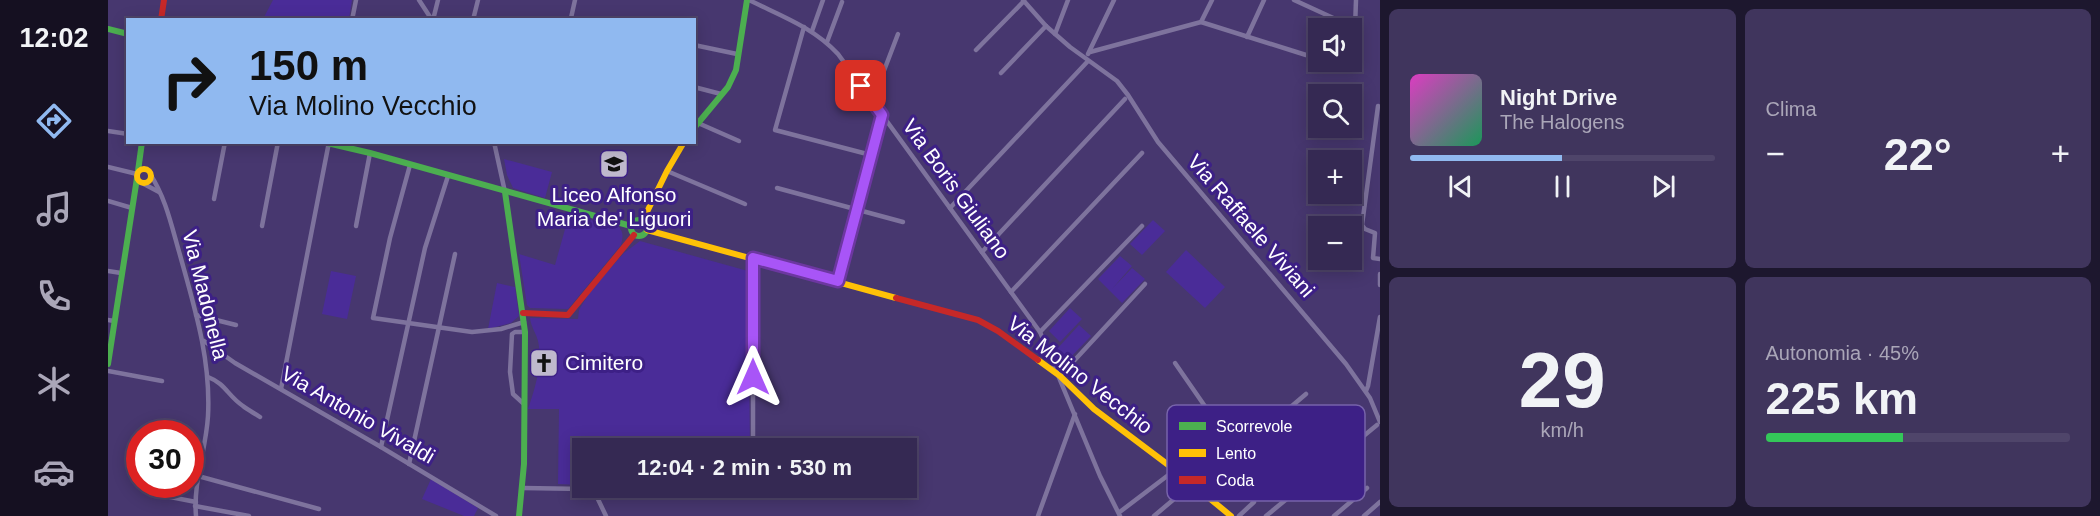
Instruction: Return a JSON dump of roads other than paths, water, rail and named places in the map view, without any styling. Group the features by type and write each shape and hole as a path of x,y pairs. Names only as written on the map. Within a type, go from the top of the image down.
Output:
{"street":[{"path":"161,18 164,0"},
{"path":"352,18 356,0"},
{"path":"419,0 432,18"},
{"path":"434,18 438,0"},
{"path":"474,18 478,0"},
{"path":"571,18 575,0"},
{"path":"739,141 696,125 732,81 748,0"},
{"name":"Via Boris Giuliano","path":"748,0 812,31 827,42 982,252 1040,332 1100,476 1121,513"},
{"path":"812,31 823,0"},
{"path":"976,50 1024,0"},
{"name":"Via Raffaele Viviani","path":"1024,0 1055,34 1117,81 1158,142 1322,335 1366,391 1378,423"},
{"path":"1055,34 1068,0"},
{"path":"950,208 1086,59 1114,0"},
{"path":"1201,22 1212,0"},
{"path":"1247,37 1264,0"},
{"path":"1293,0 1355,28 1356,0"},
{"path":"827,42 842,2"},
{"path":"1090,52 1201,22 1306,55"},
{"path":"1001,73 1046,26"},
{"path":"804,27 775,130 871,155"},
{"path":"108,29 126,34"},
{"path":"872,102 898,34"},
{"path":"696,45 738,54"},
{"path":"696,88 721,94"},
{"path":"982,252 1125,99"},
{"path":"1378,106 1362,225 1375,233 1373,258 1380,259"},
{"path":"838,281 882,115"},
{"path":"108,131 126,135"},
{"path":"108,364 111,320 122,273 133,200 141,179 142,144"},
{"path":"214,199 225,144"},
{"path":"262,226 278,144"},
{"path":"281,389 327,144"},
{"path":"331,144 631,226"},
{"path":"495,144 505,192 525,332 523,488 519,516"},
{"path":"643,220 683,144"},
{"path":"141,153 150,173"},
{"path":"356,226 370,153"},
{"path":"1011,292 1142,153"},
{"path":"410,165 390,238 373,318 472,332 501,329 524,322"},
{"path":"108,167 141,179 159,192"},
{"path":"133,200 144,169 150,173"},
{"path":"667,171 745,204"},
{"path":"141,179 150,173"},
{"name":"Via Madonella","path":"150,173 169,217 204,341 208,377 208,419 204,442"},
{"path":"381,447 425,248 448,176"},
{"path":"777,188 903,222"},
{"path":"108,201 132,208"},
{"path":"631,226 635,220 643,220"},
{"path":"634,235 642,236 647,230 643,220"},
{"path":"631,226 634,235"},
{"path":"1040,332 1142,226"},
{"name":"Via Molino Vecchio","path":"647,230 978,320 998,331 1060,376 1094,409 1167,464"},
{"path":"523,313 568,315 634,235"},
{"path":"410,464 455,254"},
{"path":"753,258 753,438"},
{"path":"108,271 122,273"},
{"path":"1380,274 1380,285"},
{"path":"1060,376 1145,284"},
{"path":"196,315 236,325"},
{"path":"1366,391 1380,317"},
{"path":"524,404 513,394 510,370 512,334 525,332"},
{"name":"Via Antonio Vivaldi","path":"204,341 235,363 496,516"},
{"path":"1175,363 1204,405"},
{"path":"108,370 162,381"},
{"path":"208,377 221,382 228,393 260,417"},
{"path":"1293,405 1306,394"},
{"path":"1038,516 1075,414"},
{"path":"1365,434 1378,423"},
{"path":"1121,513 1167,475"},
{"path":"204,478 319,509"},
{"path":"523,488 572,489"},
{"path":"172,498 249,516"},
{"name":"Via Madonella","path":"196,498 196,516"},
{"path":"597,498 606,516"},
{"path":"1154,516 1174,501"},
{"name":"Via Molino Vecchio","path":"1212,501 1231,516"},
{"path":"1266,516 1284,501"},
{"path":"1335,516 1352,501"},
{"path":"1364,516 1380,501"},
{"path":"1239,516 1254,502"}],"place":[{"name":"Liceo Alfonso Maria de' Liguori","path":"614,164"},
{"name":"Cimitero","path":"544,363"}]}
